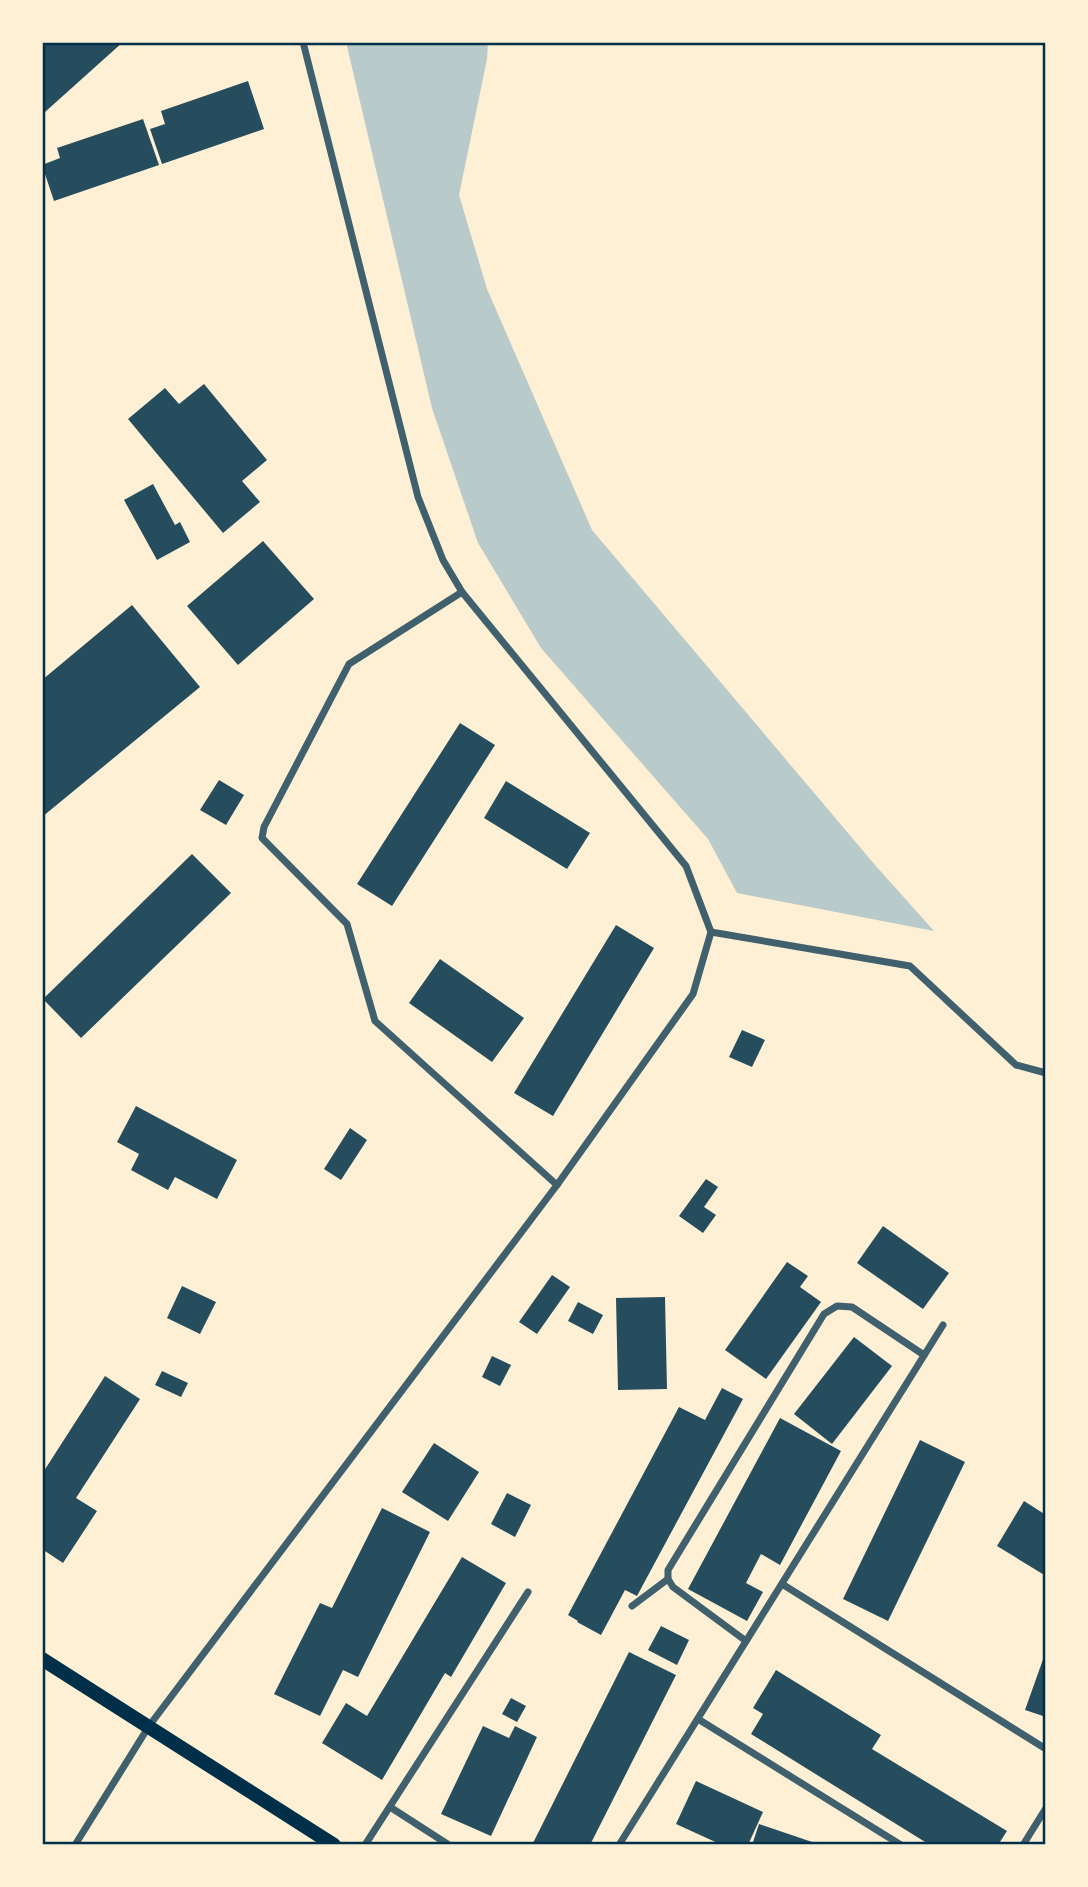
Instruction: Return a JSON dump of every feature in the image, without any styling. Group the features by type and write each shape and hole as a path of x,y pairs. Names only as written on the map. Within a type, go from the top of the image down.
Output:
{"main road":[{"path":"42,1659 334,1845"}],"street":[{"path":"75,1845 149,1726 556,1185 692,994 711,932 686,866 462,592 443,560 418,497 303,42"},
{"path":"462,592 349,664 264,827 261,838 346,924 375,1021 556,1185"},
{"path":"711,932 910,966 1016,1065 1046,1073"},
{"path":"746,1641 673,1587 668,1579 670,1566 824,1314 830,1309 845,1305 859,1310 924,1355"},
{"path":"619,1845 943,1325"},
{"path":"632,1606 668,1579"},
{"path":"782,1584 1046,1749"},
{"path":"365,1845 528,1592"},
{"path":"698,1718 901,1845"},
{"path":"390,1807 449,1845"},
{"path":"1023,1845 1046,1808"}],"shaded area":[{"path":"346,42 488,42 487,59 459,195 487,289 592,530 934,931 737,893 708,839 541,648 478,543 432,408"}],"building":[{"path":"42,42 123,42 45,112 42,108"},
{"path":"248,81 264,129 162,164 150,129 165,124 161,111"},
{"path":"143,119 159,165 54,201 42,165 60,158 57,148"},
{"path":"204,384 267,460 242,481 260,502 223,533 128,419 165,388 179,404"},
{"path":"153,484 175,525 180,522 190,542 157,560 124,500"},
{"path":"263,541 314,599 238,665 187,606"},
{"path":"132,605 200,687 42,817 42,680"},
{"path":"460,723 495,745 392,906 357,884"},
{"path":"219,780 244,795 226,825 200,810"},
{"path":"506,781 590,833 567,869 484,818"},
{"path":"192,854 231,893 81,1038 43,999"},
{"path":"616,925 654,948 553,1116 514,1093"},
{"path":"440,959 524,1018 492,1062 409,1003"},
{"path":"742,1030 765,1040 752,1067 729,1057"},
{"path":"136,1106 237,1160 217,1199 175,1177 168,1190 131,1170 139,1154 117,1142"},
{"path":"350,1128 367,1140 341,1180 324,1169"},
{"path":"706,1179 718,1187 704,1207 716,1215 703,1233 679,1216"},
{"path":"883,1226 949,1273 923,1309 857,1263"},
{"path":"787,1262 808,1276 800,1287 821,1302 766,1379 725,1350"},
{"path":"552,1275 570,1287 537,1334 519,1322"},
{"path":"182,1286 216,1302 200,1334 167,1318"},
{"path":"665,1297 667,1389 618,1390 616,1298"},
{"path":"578,1302 603,1315 593,1334 568,1321"},
{"path":"854,1337 892,1366 832,1444 794,1414"},
{"path":"492,1356 511,1365 500,1386 482,1377"},
{"path":"162,1371 188,1383 181,1397 155,1385"},
{"path":"105,1376 140,1399 76,1498 97,1511 63,1563 42,1549 42,1474"},
{"path":"722,1388 743,1399 637,1596 625,1590 601,1635 577,1622 568,1615 679,1407 705,1420"},
{"path":"780,1418 841,1451 780,1565 761,1554 746,1583 763,1592 747,1621 688,1589"},
{"path":"920,1440 965,1462 888,1621 843,1599"},
{"path":"434,1443 479,1472 448,1521 402,1492"},
{"path":"507,1493 531,1505 515,1537 491,1524"},
{"path":"1024,1501 1046,1515 1046,1576 997,1546"},
{"path":"382,1508 430,1532 358,1677 343,1670 320,1716 274,1694 320,1603 332,1608"},
{"path":"462,1557 506,1583 451,1677 445,1673 382,1780 322,1743 346,1703 367,1716"},
{"path":"661,1626 689,1640 677,1665 648,1650"},
{"path":"1046,1651 1046,1717 1025,1710"},
{"path":"629,1652 676,1675 590,1845 532,1845"},
{"path":"776,1670 881,1735 872,1749 1007,1831 998,1845 930,1845 751,1734 763,1714 753,1708"},
{"path":"511,1698 526,1706 517,1722 502,1714"},
{"path":"483,1726 509,1738 515,1726 537,1737 491,1836 441,1814"},
{"path":"696,1781 763,1812 748,1845 722,1845 676,1824"},
{"path":"759,1824 821,1845 752,1845"}]}
